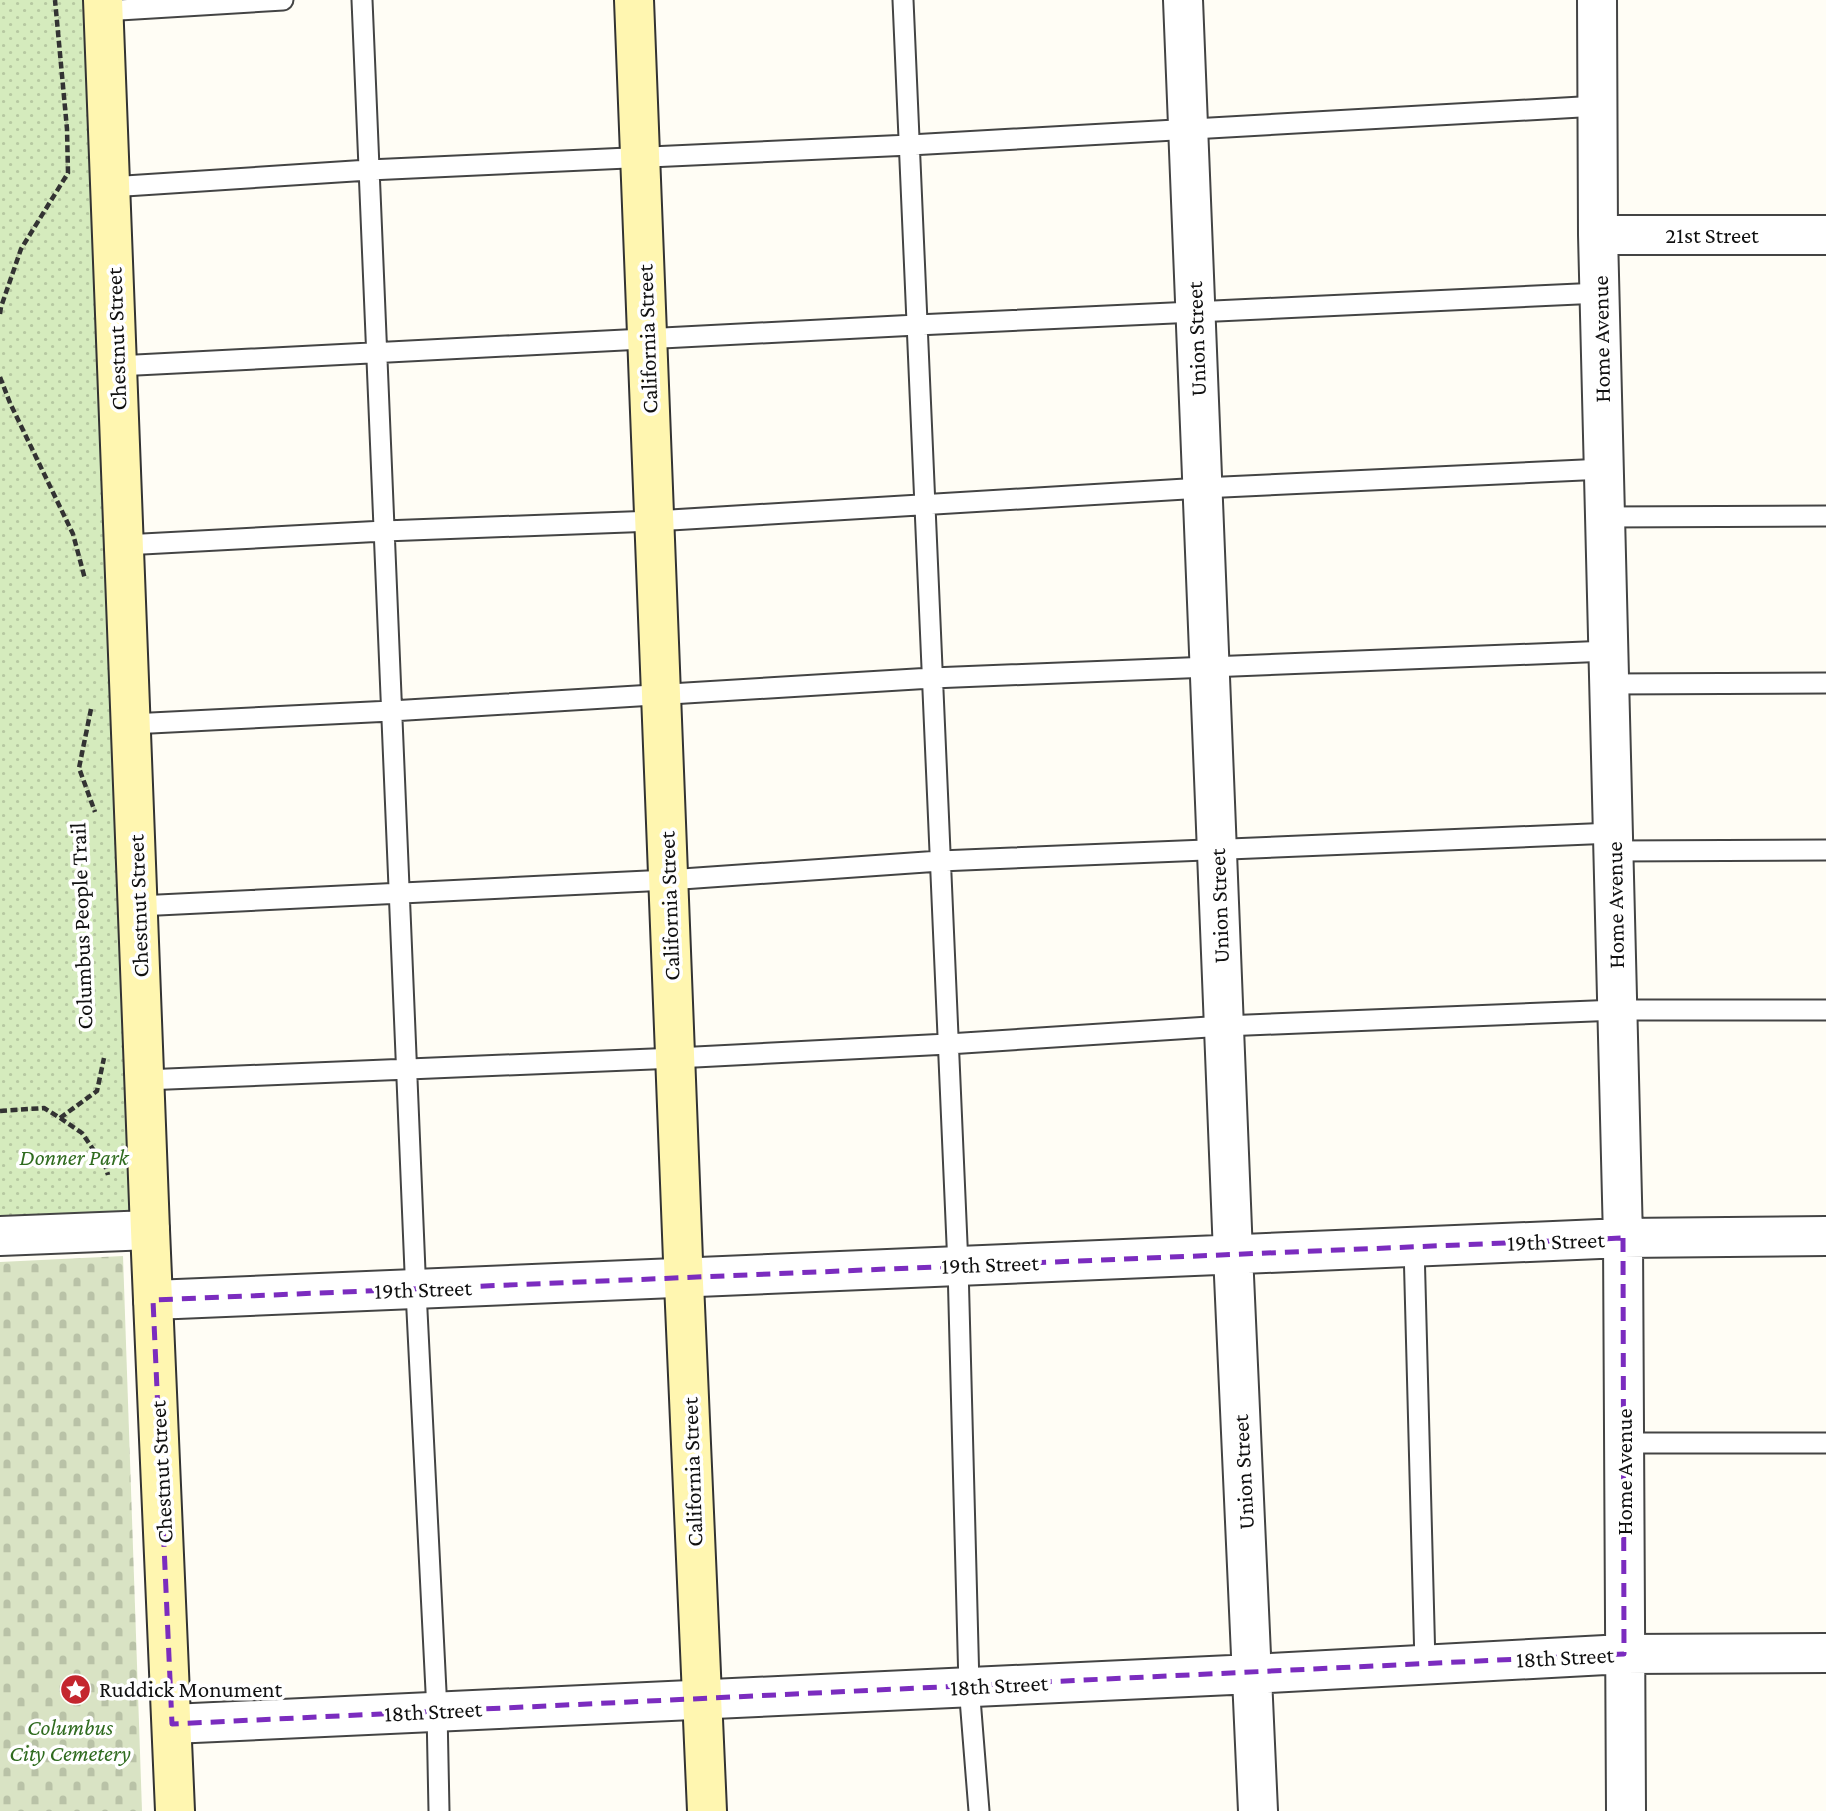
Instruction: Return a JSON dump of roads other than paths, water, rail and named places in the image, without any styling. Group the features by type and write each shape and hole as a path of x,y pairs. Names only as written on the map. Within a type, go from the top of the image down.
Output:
{"street":[{"name":"California Street","path":"634,0 707,1811"},
{"name":"Union Street","path":"1183,0 1258,1811"},
{"name":"Home Avenue","path":"1597,0 1598,236 1623,1238 1626,1811"},
{"name":"Chestnut Street","path":"103,5 175,1811"},
{"name":"21st Street","path":"1598,236 1826,236"},
{"path":"0,1236 150,1230"},
{"name":"19th Street","path":"153,1300 1623,1238 1826,1236"},
{"name":"18th Street","path":"172,1724 1253,1674 1624,1654 1826,1653"}],"lane":[{"path":"103,5 283,0"},
{"path":"362,0 415,1289 437,1711 439,1811"},
{"path":"903,0 958,1266 969,1686 979,1811"},
{"path":"110,187 369,170 909,145 1598,106"},
{"path":"117,366 1600,293"},
{"path":"124,545 384,531 654,521 1202,488 1604,468"},
{"path":"1605,517 1826,516"},
{"path":"131,724 932,678 1210,666 1609,668 1826,683"},
{"path":"138,906 668,880 940,861 1217,849 1614,842 1826,850"},
{"path":"144,1080 676,1058 1224,1026 1618,1010 1826,1010"},
{"path":"1413,1247 1425,1664"},
{"path":"1624,1443 1826,1443"}],"place":[{"name":"Ruddick Monument","path":"76,1689"}],"park label":[{"name":"Donner Park","path":"74,1157"},
{"name":"Columbus City Cemetery","path":"70,1740"}]}
